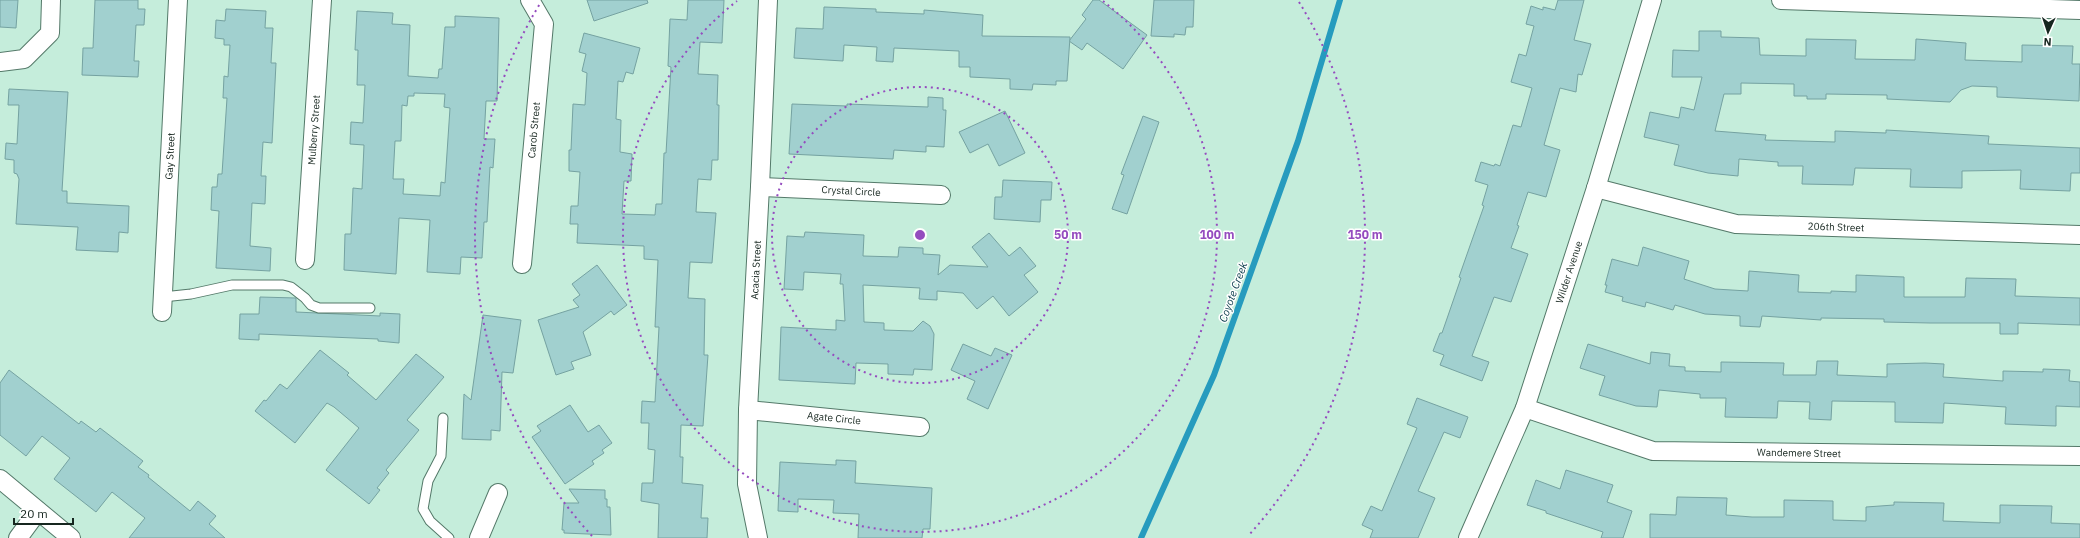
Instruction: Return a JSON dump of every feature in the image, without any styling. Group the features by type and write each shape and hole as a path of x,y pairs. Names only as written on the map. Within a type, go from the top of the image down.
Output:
{"street":[{"path":"0,62 24,59 50,33 51,0"},
{"name":"Gay Street","path":"162,305 178,0"},
{"name":"Mulberry Street","path":"305,260 322,0"},
{"name":"Carob Street","path":"522,264 544,24 530,0"},
{"name":"Acacia Street","path":"758,538 747,484 748,410 768,0"},
{"name":"Wilder Avenue","path":"1468,538 1525,408 1596,188 1652,0"},
{"path":"1781,0 2080,10"},
{"name":"Crystal Circle","path":"760,187 941,195"},
{"name":"206th Street","path":"1596,188 1736,224 2080,235"},
{"name":"Wandemere Street","path":"1525,408 1653,451 2080,456"},
{"name":"Agate Circle","path":"748,410 920,427"},
{"path":"0,479 71,538"},
{"path":"479,538 498,493"},
{"path":"18,538 38,511"}],"lane":[{"path":"162,305 191,294 232,285 283,285 291,288 305,298 311,305 319,308 370,308"},
{"path":"443,418 441,456 428,481 423,509 430,521 449,538"}],"building":[{"path":"0,0 18,0 16,28 0,27"},
{"path":"95,0 138,0 138,9 145,9 144,25 136,25 134,61 139,61 138,77 82,75 83,48 93,48"},
{"path":"587,0 647,0 648,3 594,21"},
{"path":"688,0 724,0 722,43 700,42 698,74 718,75 717,105 719,105 718,160 712,160 711,180 698,179 696,212 716,213 712,263 690,262 688,298 705,299 704,355 708,355 703,426 681,425 680,457 683,457 682,483 703,485 701,518 708,518 707,538 658,538 659,504 641,501 642,483 653,483 655,450 648,449 649,423 641,423 642,401 655,402 659,327 655,327 658,260 644,259 644,246 577,243 578,224 570,224 571,206 578,206 580,172 569,171 569,150 571,150 573,104 585,105 587,73 582,71 586,54 579,52 584,33 640,48 633,74 626,72 623,82 618,81 616,119 621,120 620,152 632,154 631,181 624,181 622,214 655,215 656,204 662,204 664,153 666,153 671,67 668,66 670,19 687,20"},
{"path":"1093,0 1099,0 1147,35 1123,69 1087,43 1082,50 1069,41 1086,19 1082,15"},
{"path":"1154,0 1194,0 1193,27 1186,27 1185,35 1174,34 1174,37 1151,36"},
{"path":"1558,0 1584,0 1574,40 1591,44 1582,75 1578,74 1576,92 1560,88 1544,145 1560,150 1546,197 1528,192 1517,225 1519,226 1511,248 1528,254 1511,302 1494,297 1472,356 1489,362 1482,381 1440,365 1444,355 1433,351 1440,333 1442,333 1461,278 1459,277 1484,206 1482,205 1488,185 1475,181 1481,162 1494,166 1495,164 1500,166 1513,125 1521,127 1532,88 1511,82 1519,54 1526,56 1534,26 1526,24 1531,6 1543,10 1543,7 1555,10"},
{"path":"824,7 876,9 876,12 924,14 924,10 983,15 982,36 1070,37 1067,81 1056,81 1056,85 1033,84 1032,90 1010,89 1010,79 970,77 970,67 959,67 959,51 894,48 893,62 876,61 877,47 844,45 843,61 794,58 796,28 823,29"},
{"path":"226,9 266,11 265,28 273,28 271,63 276,63 272,143 263,142 261,176 266,176 265,204 252,203 250,246 271,248 270,271 216,268 219,211 211,210 212,187 217,187 218,174 222,174 227,98 223,98 224,76 228,77 230,45 224,45 224,39 215,38 216,20 225,21"},
{"path":"357,11 393,13 392,24 410,25 408,76 438,78 439,69 442,69 445,27 455,27 455,16 499,18 497,101 486,101 484,139 495,139 493,168 490,167 487,222 484,222 482,258 461,257 460,274 427,272 430,220 399,218 396,274 344,270 345,234 351,234 353,188 362,189 364,145 350,144 351,122 363,123 365,85 357,85 358,50 355,50","holes":["414,93 445,94 444,107 450,108 445,183 441,182 440,196 403,194 404,179 393,179 395,141 401,141 402,105 407,106 408,96 414,96"]},
{"path":"1699,31 1721,31 1721,37 1759,38 1760,55 1806,56 1806,39 1856,40 1855,59 1915,60 1916,39 1966,43 1965,60 2022,62 2022,45 2073,46 2072,64 2080,64 2079,101 1997,97 1997,87 1972,86 1961,90 1950,102 1887,99 1887,95 1826,94 1826,99 1807,99 1807,96 1794,96 1794,84 1741,83 1741,94 1724,94 1715,131 1766,135 1765,140 1835,142 1835,131 1886,133 1886,130 1989,136 1988,144 2080,148 2080,173 2071,173 2070,191 2020,189 2021,170 1962,171 1962,188 1910,187 1911,169 1855,168 1853,185 1802,184 1803,166 1778,166 1778,162 1739,159 1738,176 1708,173 1674,165 1679,145 1644,137 1650,112 1679,118 1681,107 1694,110 1702,77 1672,77 1673,50 1699,51"},
{"path":"9,89 68,92 62,191 67,191 67,203 129,206 128,233 119,232 118,252 76,250 78,227 16,224 19,179 17,174 14,173 14,160 5,159 6,143 17,144 19,105 8,105"},
{"path":"928,97 943,98 943,110 946,110 944,147 926,146 926,152 894,150 893,159 789,154 792,104 847,106 847,104 928,107"},
{"path":"1005,111 1025,153 999,166 988,144 970,153 959,132"},
{"path":"1143,116 1159,122 1127,214 1112,209 1124,175 1121,174"},
{"path":"1003,180 1052,182 1051,200 1041,200 1040,222 994,219 995,197 1002,197"},
{"path":"805,232 864,235 863,256 898,257 899,247 923,248 923,254 940,255 938,275 950,265 988,267 972,247 989,233 1009,256 1020,247 1036,266 1024,275 1038,292 1009,316 993,296 977,309 963,293 937,291 937,300 919,299 920,288 863,285 864,322 884,323 884,330 913,331 923,321 930,326 934,334 932,370 914,369 913,375 888,374 888,364 856,363 855,384 779,380 781,327 836,330 836,320 845,321 843,284 840,284 841,274 804,272 803,290 784,289 787,236 804,237"},
{"path":"1643,247 1689,261 1684,279 1715,289 1748,291 1749,271 1799,275 1798,292 1856,292 1856,275 1904,277 1904,297 1965,297 1966,278 2016,279 2015,296 2080,298 2080,325 2018,323 2018,334 2000,334 2000,323 1884,322 1884,319 1821,318 1821,320 1762,316 1760,327 1740,326 1740,316 1705,314 1675,305 1673,310 1646,302 1645,307 1622,301 1623,297 1605,292 1607,285 1605,285 1612,259 1638,266"},
{"path":"597,265 627,305 614,315 611,311 583,332 591,355 571,362 574,369 556,375 538,320 579,307 573,300 580,295 572,284"},
{"path":"260,297 296,298 296,312 380,316 380,313 400,314 399,343 378,341 378,339 259,334 259,340 239,339 240,314 259,314"},
{"path":"483,315 521,320 513,373 502,372 500,431 491,430 491,440 462,439 464,394 471,400"},
{"path":"963,344 991,356 995,348 1012,355 988,409 967,399 975,381 951,370"},
{"path":"1588,344 1650,364 1651,352 1670,354 1669,366 1685,367 1685,371 1721,372 1721,362 1784,363 1783,375 1816,375 1817,361 1838,361 1837,375 1887,377 1887,364 1925,363 1944,364 1943,377 2003,381 2003,371 2043,372 2043,369 2070,370 2069,381 2080,382 2080,407 2056,406 2056,426 2005,424 2006,407 1944,403 1943,423 1895,422 1895,402 1832,401 1831,420 1809,419 1810,402 1778,401 1777,418 1725,417 1726,398 1700,398 1700,394 1659,390 1657,407 1636,406 1599,395 1605,376 1580,368"},
{"path":"320,350 349,373 347,375 376,400 416,354 444,377 407,420 419,430 386,470 389,473 377,488 380,490 369,504 326,470 359,428 334,407 327,403 295,443 255,411 264,400 266,401 280,384 287,389"},
{"path":"9,370 79,424 81,421 96,432 100,428 143,461 138,467 190,511 198,501 216,516 209,524 225,538 129,538 145,518 112,492 96,512 54,479 70,458 42,436 26,456 0,435 0,383"},
{"path":"1417,398 1468,417 1460,438 1444,432 1418,491 1435,498 1418,538 1370,538 1373,530 1362,525 1371,506 1382,511 1417,428 1407,424"},
{"path":"570,405 588,432 599,425 612,443 602,450 604,453 592,461 594,464 565,484 532,437 541,431 537,426"},
{"path":"836,460 856,461 855,483 932,488 930,529 923,529 922,538 858,538 859,514 833,513 834,500 798,499 798,512 778,511 780,462 836,465"},
{"path":"1566,470 1613,485 1607,502 1632,511 1623,538 1601,538 1603,532 1527,505 1536,480 1560,489"},
{"path":"569,489 605,490 607,507 610,507 611,535 564,533 564,530 562,530 564,503 579,503"},
{"path":"1677,497 1727,498 1726,515 1752,517 1784,517 1784,500 1833,501 1833,520 1866,521 1866,507 1894,505 1894,502 1944,503 1943,521 2000,523 2000,505 2052,506 2051,523 2080,524 2080,538 1650,538 1650,514 1676,515"}],"waterway":[{"name":"Coyote Creek","path":"1141,538 1214,375 1298,141 1340,0"}]}
